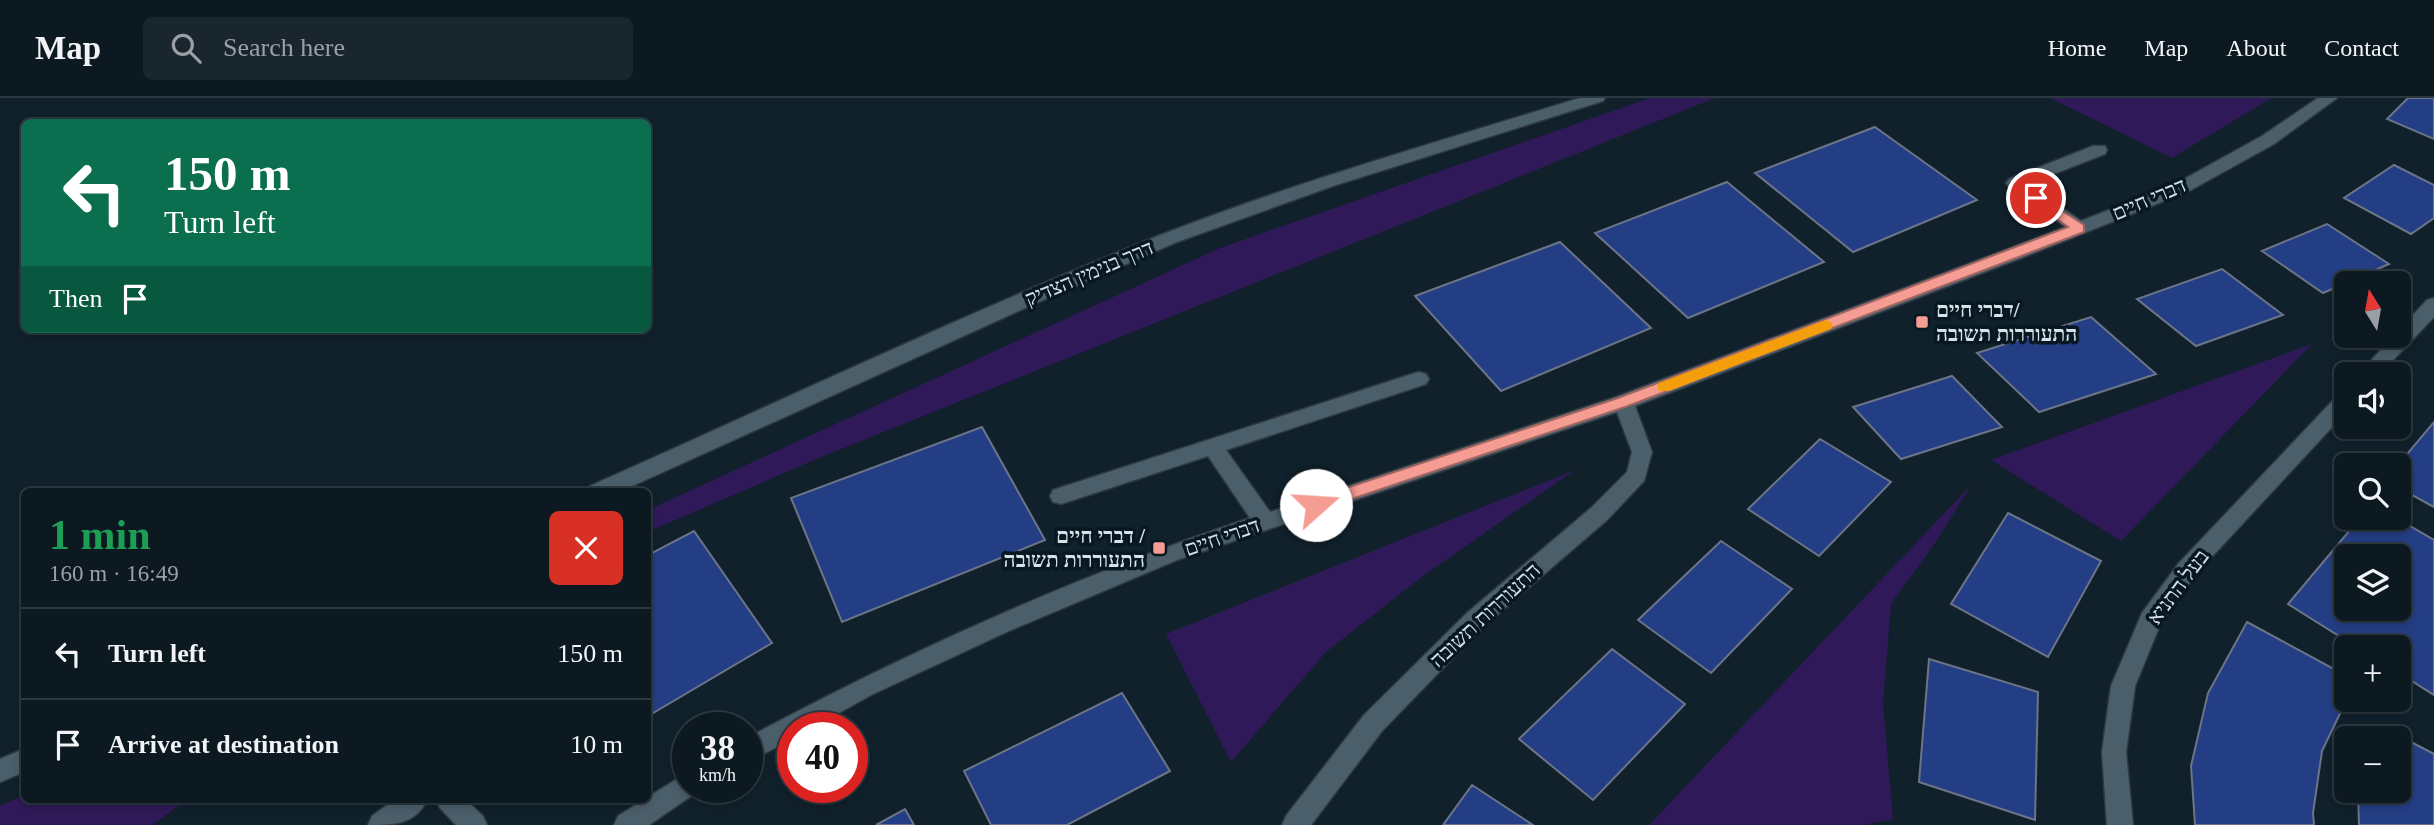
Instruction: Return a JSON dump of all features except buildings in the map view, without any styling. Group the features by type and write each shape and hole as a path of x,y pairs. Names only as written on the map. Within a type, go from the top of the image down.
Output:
{"street":[{"name":"דרך בנימין הצדיק","path":"607,488 1036,295 1171,238 1327,182 1597,98"},
{"name":"דברי חיים","path":"763,742 863,688 1003,622 1169,554 1623,402 2183,187 2268,140 2329,98"},
{"path":"2079,228 2015,183 2099,150"},
{"path":"2380,362 2434,305"},
{"path":"1061,496 1419,379"},
{"name":"התעוררות תשובה","path":"1295,825 1382,714 1475,620 1599,514 1637,475 1642,452 1623,402"},
{"name":"בעל התניא","path":"2120,825 2114,752 2123,686 2150,620 2187,569 2334,412"},
{"path":"1213,447 1265,522"},
{"path":"0,771 21,761"},
{"path":"627,825 672,795"},
{"path":"381,825 410,803"},
{"path":"452,803 474,825"}],"shaded area":[{"path":"1650,98 1715,98 814,460 651,531 651,509 1220,248"},
{"path":"2050,98 2271,98 2172,158"},
{"path":"2312,344 2121,541 1991,460"},
{"path":"1575,470 1423,576 1326,652 1231,762 1166,634"},
{"path":"1972,484 1935,543 1891,604 1883,703 1893,819 1864,825 1649,825"},
{"path":"21,796 21,803 182,803 153,825 0,825 0,806"}],"slow traffic":[{"path":"1664,387 1826,325"}],"place":[{"name":"דברי חיים/ התעוררות תשובה","path":"1922,322"},
{"name":"דברי חיים / התעוררות תשובה","path":"1159,548"}],"route":[{"path":"1316,505 1623,402 2079,228 2036,198"}]}
